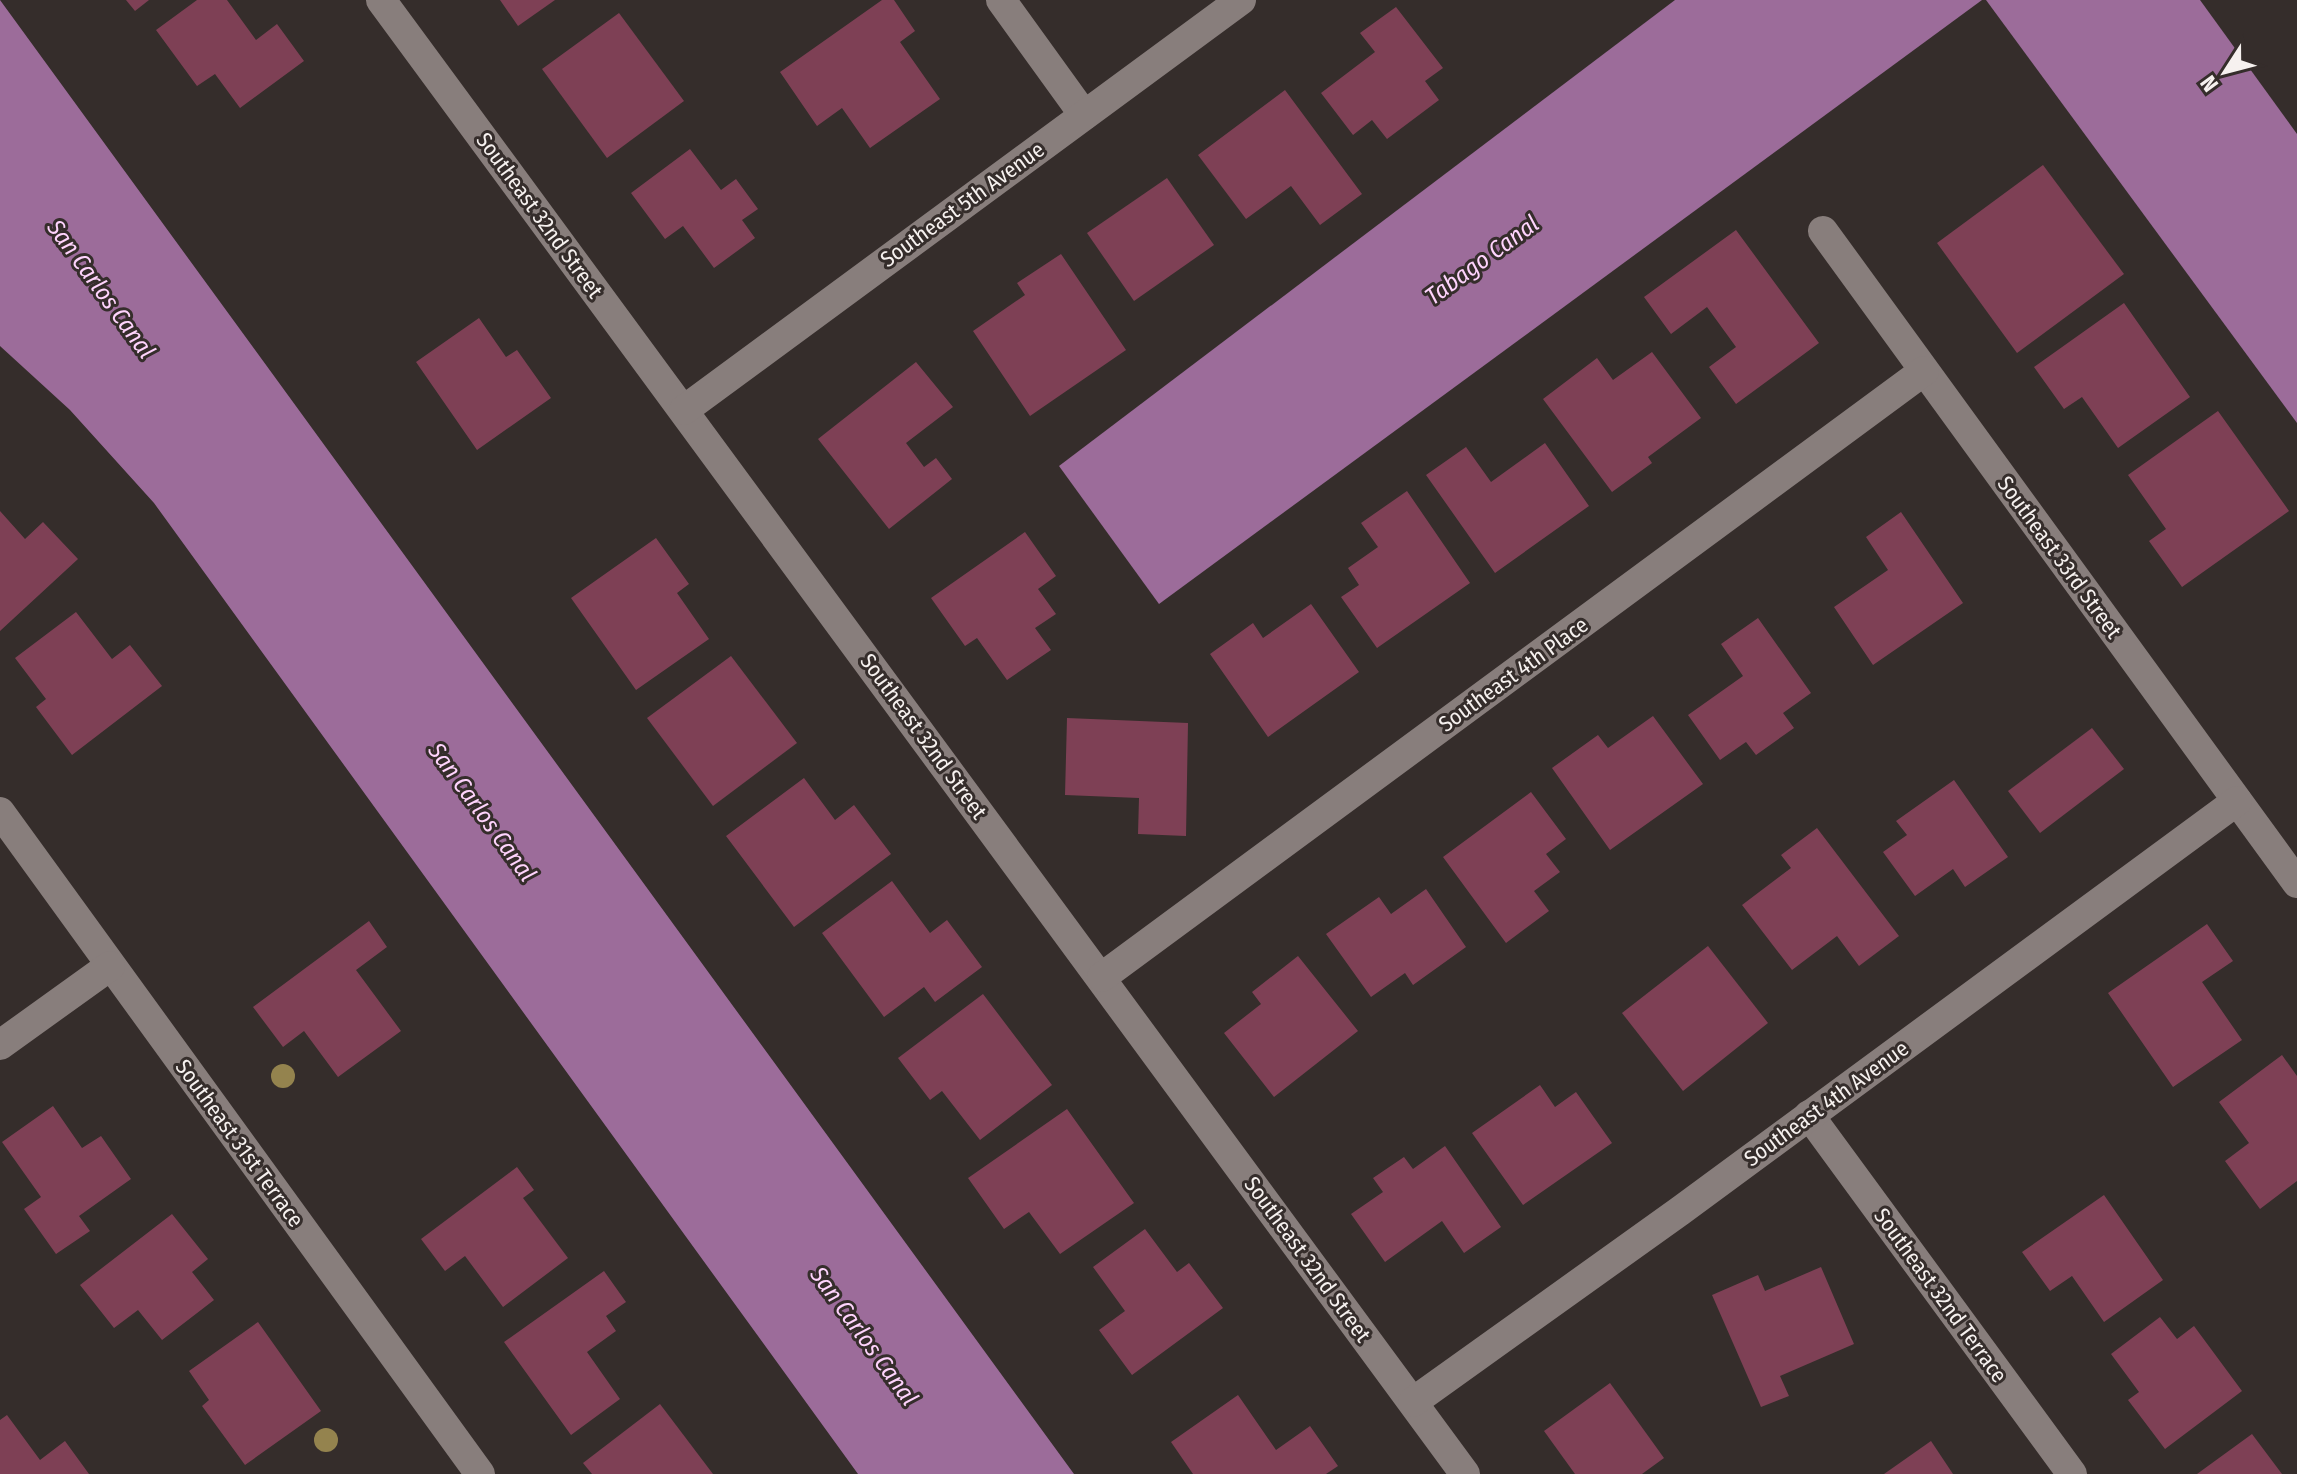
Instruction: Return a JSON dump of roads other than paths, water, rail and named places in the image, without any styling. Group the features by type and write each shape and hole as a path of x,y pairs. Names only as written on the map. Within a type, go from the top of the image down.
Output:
{"street":[{"name":"Southeast 32nd Street","path":"381,0 1465,1474"},
{"path":"1001,0 1084,115"},
{"name":"Southeast 5th Avenue","path":"684,410 1241,0"},
{"name":"Southeast 33rd Street","path":"1823,231 2297,883"},
{"name":"Southeast 4th Place","path":"1102,977 1924,371"},
{"name":"Southeast 4th Avenue","path":"1413,1402 2237,801"},
{"name":"Southeast 31st Terrace","path":"0,812 480,1474"},
{"path":"0,1045 110,966"},
{"name":"Southeast 32nd Terrace","path":"1809,1115 2072,1474"}],"water":[{"name":"San Carlos Canal","path":"0,0 1074,1474 858,1474 154,503 70,410 0,346"},
{"name":"Tabago Canal","path":"1675,0 1982,0 1159,604 1059,466"},
{"path":"1986,0 2200,0 2297,134 2297,423"}]}
